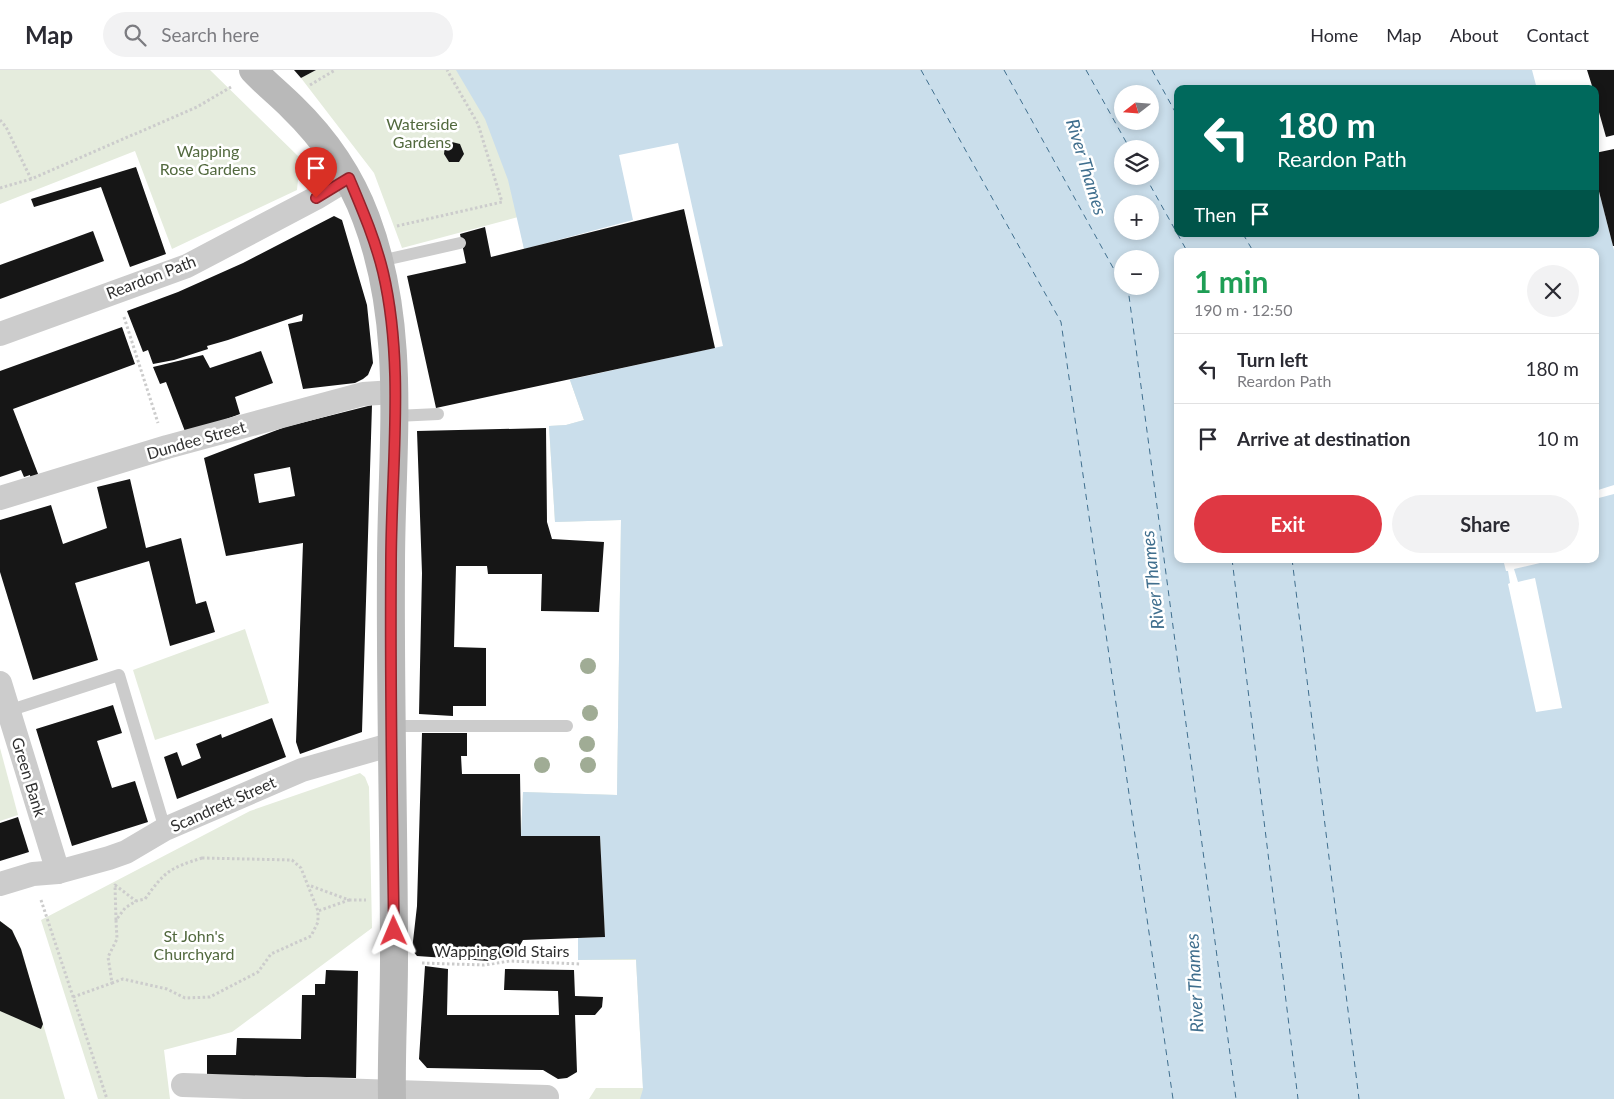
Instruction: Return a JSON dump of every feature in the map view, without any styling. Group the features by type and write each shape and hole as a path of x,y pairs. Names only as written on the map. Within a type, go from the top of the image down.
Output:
{"street":[{"path":"253,71 293,107 334,153 349,178 366,218 380,261 389,306 395,404 391,563 394,962 392,1095"},
{"name":"Reardon Path","path":"0,334 115,290 187,266 316,198 349,178"},
{"name":"Dundee Street","path":"0,498 167,447 363,394 395,404"},
{"name":"Green Bank","path":"0,683 58,872"},
{"name":"Scandrett Street","path":"0,884 33,874 58,872 126,852 165,830 302,770 392,735"},
{"path":"183,1085 392,1095 547,1097"}],"lane":[{"path":"380,261 460,244"},
{"path":"395,404 438,414"},
{"path":"8,711 119,675 165,830"},
{"path":"392,735 567,726"}],"path":[{"path":"305,89 335,70"},
{"path":"396,226 502,202 478,124 447,70"},
{"path":"0,188 31,178 197,107 253,71"},
{"path":"0,120 6,127 31,178"},
{"path":"115,290 167,447"},
{"path":"73,997 123,979 168,989 185,998 210,997 258,972 271,954 311,936 318,922 318,911 302,868 292,860 202,858 173,867 160,877 145,899 136,901 124,908 116,920"},
{"path":"33,874 107,1099"},
{"path":"112,983 108,958 117,939 115,885 136,901"},
{"path":"310,886 349,900 318,911"},
{"name":"Wapping Old Stairs","path":"394,962 484,965 510,960 581,964"}],"green space":[{"name":"Wapping Rose Gardens","path":"0,70 210,70 300,158 297,190 172,249 135,151 0,204"},
{"name":"Waterside Gardens","path":"316,70 565,70 582,130 682,1099 589,1099 596,1088 643,1088 636,960 578,960 605,937 600,836 521,836 523,792 617,795 621,520 555,522 549,426 566,425 584,420 524,249 518,217 402,248 374,173 301,78"},
{"path":"245,629 269,703 155,740 133,670"},
{"path":"0,748 18,815 0,821"},
{"name":"St John's Churchyard","path":"360,773 365,777 369,787 372,928 232,1032 164,1050 170,1099 98,1099 41,920 250,811"},
{"path":"0,921 12,930 21,949 65,1099 0,1099"}],"water":[{"name":"River Thames","path":"456,70 1532,70 1536,85 1174,85 1174,237 1599,237 1599,192 1614,250 1614,1099 640,1099 643,1089 636,959 578,960 578,938 605,937 600,836 521,836 523,792 617,795 621,520 555,522 549,426 566,425 584,420 524,249 508,180 485,119"}],"pier":[{"path":"678,143 723,346 568,380 524,249 633,220 619,155"},
{"path":"1614,485 1614,494 1599,498 1599,490"},
{"path":"1504,563 1540,563 1514,569 1518,582 1535,578 1562,708 1536,712 1508,584 1510,583 1508,571 1506,571"}],"building":[{"path":"294,70 316,70 301,78"},
{"path":"1587,70 1614,70 1614,135 1606,137 1599,112 1599,85 1592,85"},
{"path":"452,142 460,144 464,154 459,162 449,162 444,154 445,145"},
{"path":"1614,149 1614,246 1599,192 1599,152"},
{"path":"136,167 166,254 130,267 101,187 34,207 31,199"},
{"path":"684,209 715,348 436,408 407,276 466,263 460,234 485,227 491,257"},
{"path":"334,216 342,220 367,305 373,363 368,375 363,379 355,383 303,389 288,324 302,321 303,314 207,346 208,349 174,360 153,364 148,350 143,352 127,311 178,292 243,263"},
{"path":"93,231 104,261 0,299 0,265"},
{"path":"122,327 135,364 13,409 40,479 31,482 30,475 24,477 21,470 0,477 0,371"},
{"path":"261,351 273,383 235,397 240,414 186,434 166,382 160,384 153,367 203,355 210,368"},
{"path":"372,405 362,732 300,754 296,742 303,543 226,556 204,458 285,427","holes":["290,467 295,496 259,503 254,474"]},
{"path":"546,428 547,522 552,539 604,542 599,612 541,611 542,574 488,574 487,566 456,566 454,647 486,648 486,706 453,706 453,716 419,714 422,573 417,431"},
{"path":"130,479 146,548 181,538 196,604 206,601 215,632 170,646 149,561 75,583 98,660 33,680 0,572 0,520 51,505 63,544 107,528 97,487"},
{"path":"113,705 122,733 97,741 112,788 135,781 148,822 72,846 36,729"},
{"path":"272,718 286,757 177,799 164,757 177,752 182,766 201,758 196,744 221,734 222,738"},
{"path":"422,733 467,733 467,756 461,756 462,774 520,774 521,836 600,836 605,937 523,940 515,954 489,961 417,956 412,950 417,906"},
{"path":"18,817 29,852 0,861 0,823"},
{"path":"0,921 12,930 21,949 43,1024 41,1029 0,1011"},
{"path":"425,966 448,969 447,1015 559,1015 558,991 504,990 505,969 574,970 575,996 603,997 602,1007 595,1015 575,1015 577,1072 567,1078 558,1079 543,1070 427,1068 419,1059"},
{"path":"326,970 358,971 356,1078 207,1075 207,1055 236,1055 237,1038 301,1039 302,995 315,995 315,984 325,984"}],"ferry route":[{"path":"921,70 1061,322 1173,1099"},
{"path":"1004,70 1114,269"},
{"path":"1086,70 1125,140"},
{"path":"1152,70 1174,110"},
{"path":"1150,185 1174,228"},
{"path":"1179,237 1185,248"},
{"path":"1245,237 1251,248"},
{"path":"1128,295 1236,1099"},
{"path":"1232,563 1298,1099"},
{"path":"1292,563 1359,1099"}],"route":[{"path":"316,198 349,178 366,218 380,261 389,306 396,416 391,563 394,931"}]}
